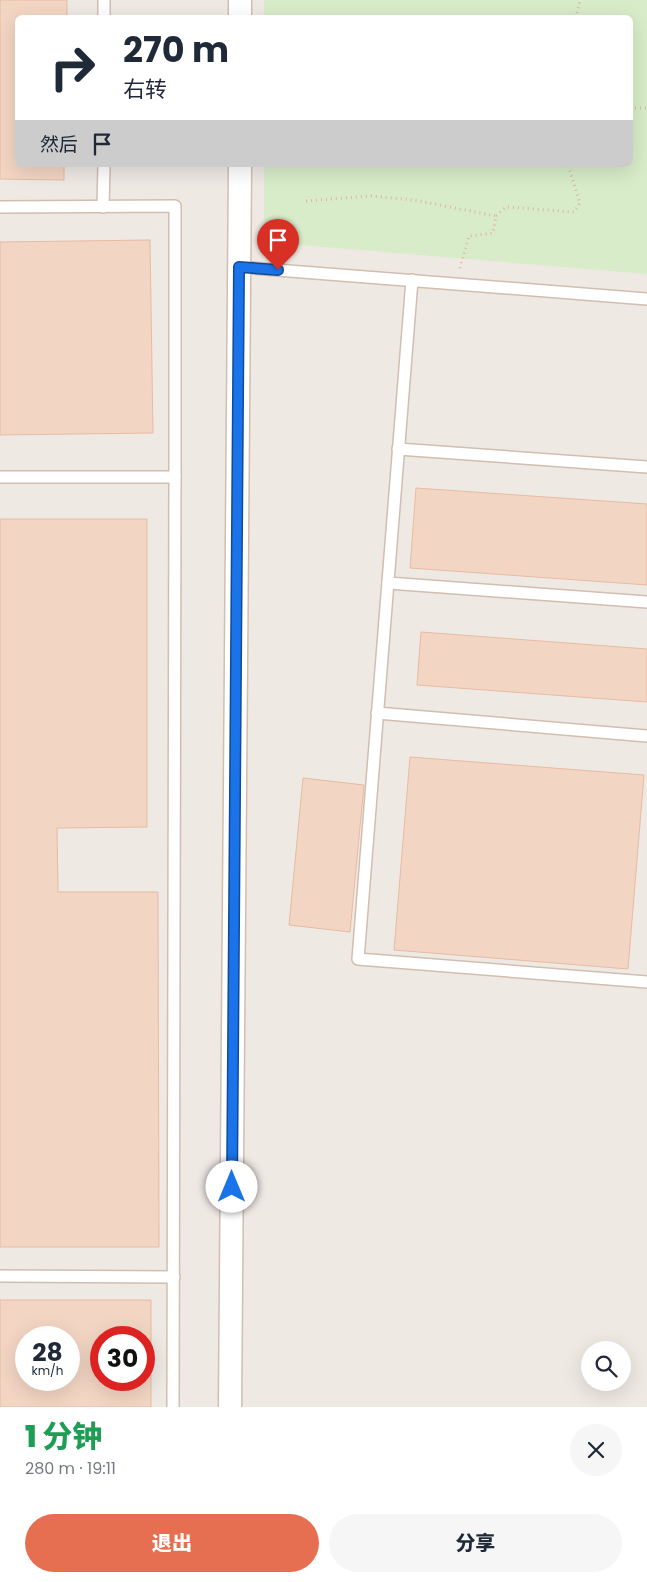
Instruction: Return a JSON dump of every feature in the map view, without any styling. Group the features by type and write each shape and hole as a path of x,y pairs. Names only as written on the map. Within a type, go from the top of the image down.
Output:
{"street":[{"path":"240,0 240,15"},
{"path":"230,1407 240,167"}],"lane":[{"path":"104,0 104,15"},
{"path":"103,207 104,167"},
{"path":"0,207 175,206 173,1407"},
{"path":"239,267 647,299"},
{"path":"412,280 358,960 647,982"},
{"path":"398,448 647,467"},
{"path":"0,477 175,477"},
{"path":"388,583 647,602"},
{"path":"377,713 647,736"},
{"path":"0,1276 174,1277"}],"path":[{"path":"577,15 580,0"},
{"path":"633,108 647,108"},
{"path":"458,284 462,259 470,236 493,233 496,216 506,207 574,212 580,204 569,167"},
{"path":"306,201 371,196 414,200 496,216"}],"shaded area":[{"path":"0,0 647,0 647,1407 0,1407"}],"green space":[{"path":"264,0 647,0 647,274 264,242 264,167 633,167 633,15 264,15"}],"building":[{"path":"0,0 67,0 67,15 15,15 15,167 64,167 64,180 0,179"},
{"path":"150,240 153,433 0,435 0,242"},
{"path":"416,488 647,504 647,585 410,568"},
{"path":"0,519 147,519 147,827 57,828 58,892 158,892 159,1247 0,1247"},
{"path":"421,632 647,649 647,702 417,685"},
{"path":"410,757 644,775 628,969 394,950"},
{"path":"303,778 364,785 350,932 289,925"},
{"path":"0,1300 151,1300 151,1326 90,1326 90,1391 151,1391 151,1407 0,1407"}],"route":[{"path":"232,1187 239,267 278,270"}]}
